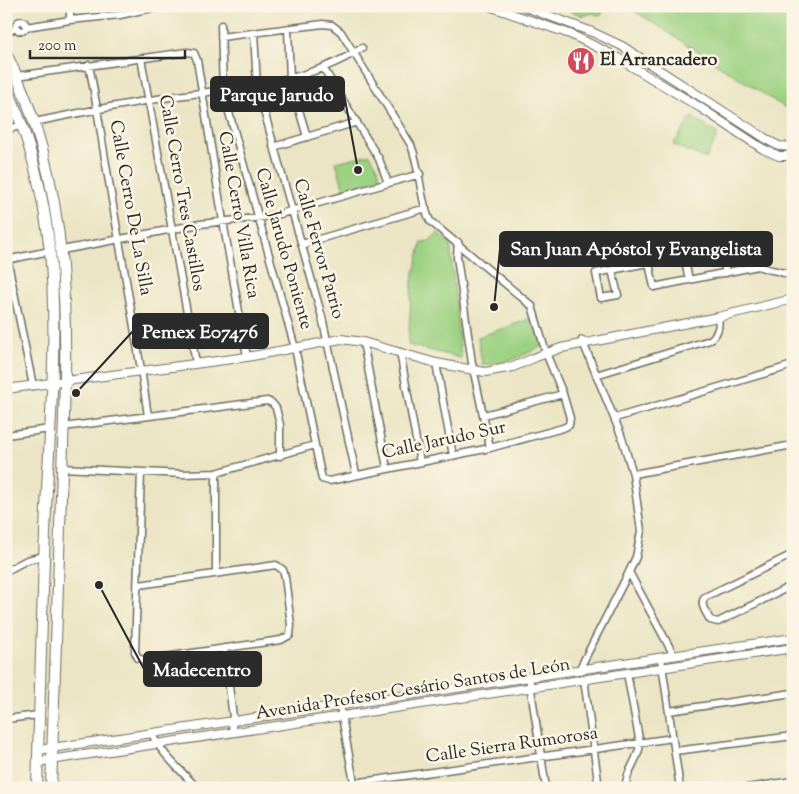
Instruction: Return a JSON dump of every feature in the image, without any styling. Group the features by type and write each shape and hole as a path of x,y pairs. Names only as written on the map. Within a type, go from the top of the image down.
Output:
{"main road":[{"path":"6,53 17,76 34,122 50,174 62,250 65,381 51,788"},
{"path":"6,85 22,126 36,174 50,251 52,383 44,556 37,788"}],"street":[{"path":"70,20 70,12 74,6"},
{"path":"6,32 17,28 22,31 26,26 120,15 147,8 172,6"},
{"path":"489,6 570,34 611,54 701,108 763,149 779,156 793,156"},
{"path":"523,6 606,38 771,142 779,146 793,147"},
{"path":"222,37 323,24 332,25 341,32 411,145 420,174 430,221 458,242 532,306 546,353 563,394 484,415"},
{"name":"Calle Jarudo Poniente","path":"221,25 223,91 296,348 315,445 324,480"},
{"path":"288,29 290,79 308,137"},
{"name":"Calle Fervor Patrio","path":"254,33 257,86 328,341 356,474"},
{"path":"34,122 150,100 257,86 290,79 324,69 362,48"},
{"name":"Calle Cerro Villa Rica","path":"142,58 191,52 196,56 247,357"},
{"path":"17,76 142,58"},
{"name":"Calle Cerro Tres Castillos","path":"142,58 196,363"},
{"name":"Calle Cerro De La Silla","path":"89,65 98,109 148,416"},
{"path":"648,76 654,68"},
{"path":"324,69 379,159 388,183"},
{"path":"273,147 357,122"},
{"path":"6,129 22,126"},
{"path":"62,250 223,221 260,218 293,211 420,174"},
{"path":"302,244 426,208"},
{"path":"458,242 457,257 474,371 490,448"},
{"path":"726,273 721,249 754,242 758,266"},
{"path":"33,386 7,258 50,251"},
{"path":"612,270 618,295 601,298 596,273 684,256 689,280"},
{"path":"649,263 654,287 758,266 771,271 787,273 792,277 793,292"},
{"path":"6,389 247,357 328,341 353,340 436,363 474,371 504,370 546,353 583,342 718,317 793,300"},
{"path":"596,375 710,340 720,326 718,317"},
{"path":"363,342 387,468"},
{"path":"579,670 636,557 641,531 633,474 626,447 583,342"},
{"path":"400,352 420,462"},
{"path":"436,363 453,456"},
{"path":"615,418 793,365"},
{"name":"Calle Jarudo Sur","path":"324,480 329,481 490,448 562,428 569,425 570,418 563,394"},
{"path":"64,427 260,401 272,404 276,408 280,425 280,456"},
{"path":"6,434 50,429"},
{"path":"62,468 216,473 315,445"},
{"path":"633,474 793,445"},
{"path":"139,585 276,565 283,570 285,577 291,625 290,635 281,640 144,660 138,658 136,652 142,472"},
{"path":"216,473 216,573"},
{"path":"793,554 705,597 702,604 710,620 715,622 721,621 793,585"},
{"path":"6,571 27,560 44,556"},
{"path":"629,572 651,610 671,650 672,656"},
{"name":"Avenida Profesor Cesário Santos de León","path":"38,750 793,638"},
{"path":"224,648 233,717 232,732"},
{"path":"791,649 793,675"},
{"name":"Avenida Profesor Cesário Santos de León","path":"38,762 791,649"},
{"path":"661,658 680,788"},
{"path":"626,788 628,775 640,744 627,673"},
{"path":"529,677 546,788"},
{"path":"584,679 598,788"},
{"path":"669,712 793,693"},
{"path":"340,706 355,785"},
{"path":"6,719 39,715"},
{"path":"152,734 156,744 197,788"},
{"path":"675,751 793,736"},
{"path":"123,738 125,748"},
{"name":"Calle Sierra Rumorosa","path":"355,785 673,738"},
{"path":"747,788 793,781"}],"green space":[{"path":"559,6 605,6 601,16 592,13 583,16"},
{"path":"627,6 793,6 793,108 787,109"},
{"path":"692,117 718,134 706,159 673,145"},
{"path":"370,154 378,168 380,178 344,190 336,162"},
{"path":"438,233 450,242 461,358 408,345 412,281 422,242 429,241"},
{"path":"535,317 544,345 506,362 482,364 478,337"}],"place":[{"name":"El Arrancadero","path":"581,61"},
{"name":"Parque Jarudo","path":"358,170"},
{"name":"San Juan Apóstol y Evangelista","path":"494,307"},
{"name":"Pemex E07476","path":"76,393"},
{"name":"Madecentro","path":"99,585"}]}
